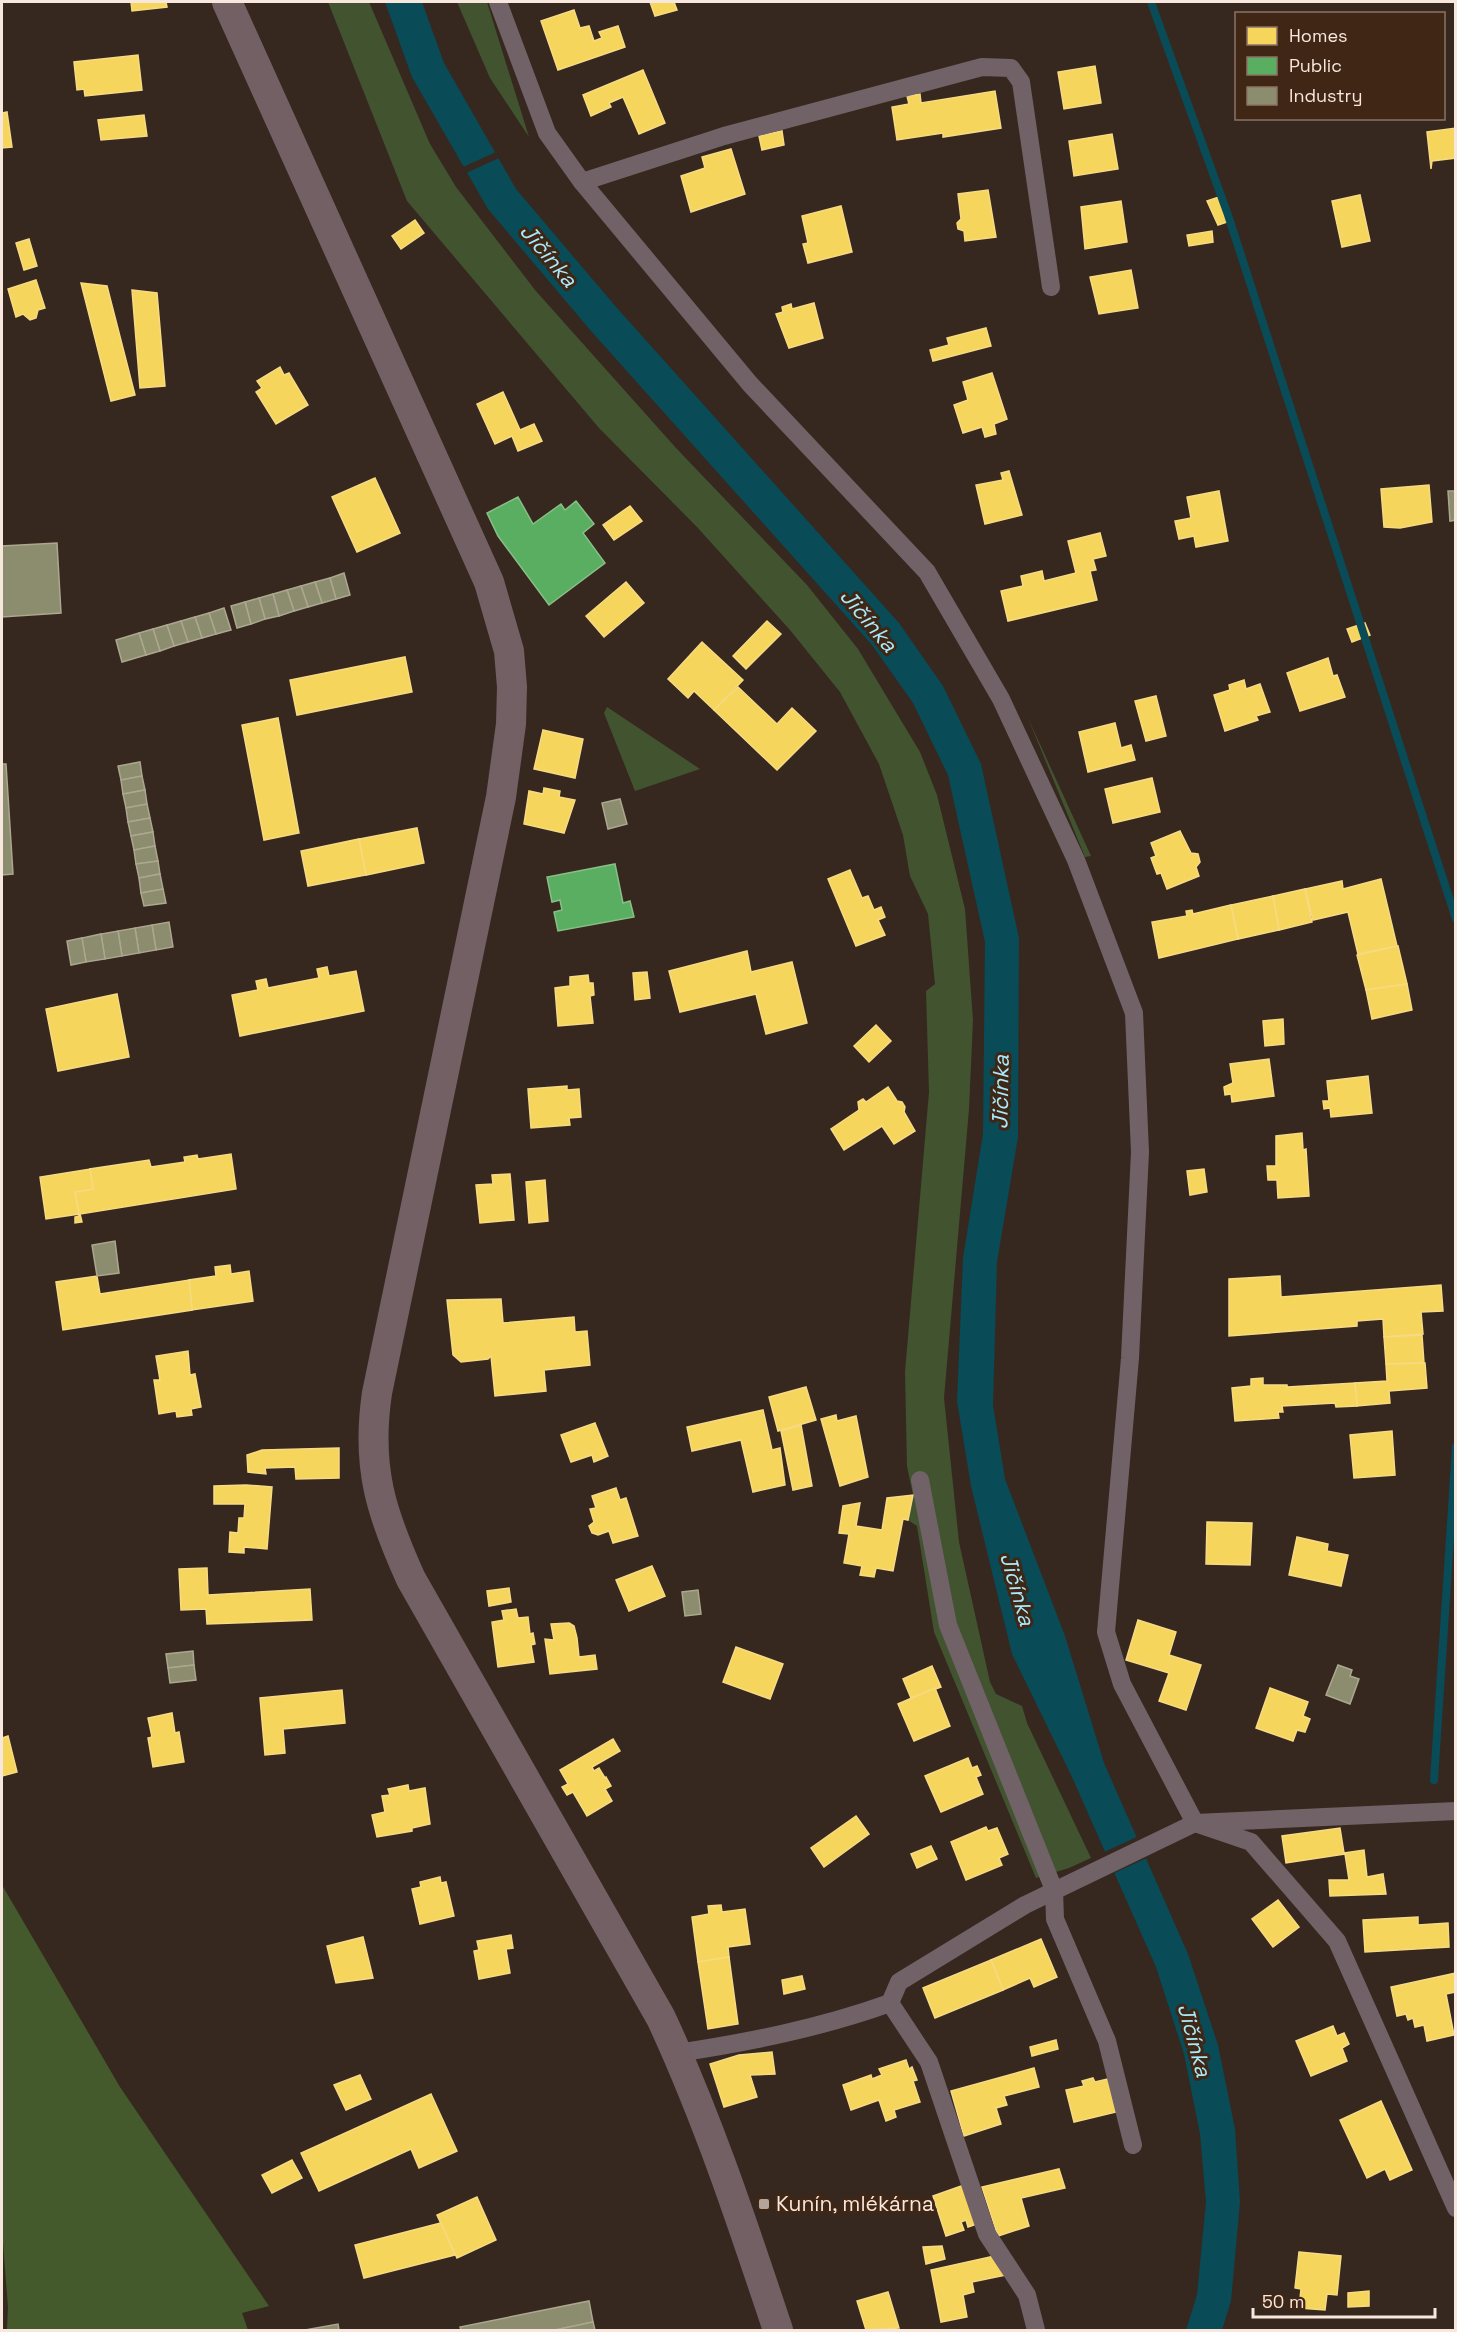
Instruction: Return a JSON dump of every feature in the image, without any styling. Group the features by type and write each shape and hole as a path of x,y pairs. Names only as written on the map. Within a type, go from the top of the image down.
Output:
{"main road":[{"path":"227,2 489,582 509,651 512,724 501,797 377,1393 372,1447 378,1490 386,1520 411,1579 643,1984 677,2053 742,2222 778,2331"}],"street":[{"path":"503,3 547,133 582,182 750,384 927,572 1001,699 1076,860 1134,1013 1139,1164 1130,1358 1106,1632 1122,1684 1194,1823 1251,1842 1336,1941 1455,2208"},
{"path":"582,182 724,136 982,67 1011,68 1021,82 1051,287"},
{"path":"920,1480 948,1625 1054,1890 1055,1919 1107,2041 1133,2145"},
{"path":"677,2053 770,2038 834,2023 890,2003 899,1982 1054,1890 1194,1823 1455,1810"},
{"path":"890,2003 929,2062 987,2234 1027,2295 1036,2331"}],"green space":[{"path":"328,2 369,2 430,144 456,187 535,290 676,448 807,585 858,649 920,752 937,795 965,909 973,1020 969,1109 944,1398 959,1542 990,1682 996,1694 1022,1706 1027,1723 1091,1858 1069,1868 1036,1878 934,1632 917,1526 908,1520 913,1495 907,1466 905,1372 929,1092 926,991 935,984 928,914 910,876 903,835 879,764 840,692 790,630 697,527 599,428 407,201"},
{"path":"457,2 487,2 529,137 490,78"},
{"path":"607,707 700,769 635,791 604,713"},
{"path":"1028,718 1091,856 1085,857"},
{"path":"2,1885 120,2087 269,2306 242,2313 248,2330 7,2330 8,2307 2,2230"}],"water":[{"name":"Jičínka","path":"385,2 422,2 444,63 516,189 617,308 899,623 943,686 981,764 1019,938 1018,1137 997,1262 993,1405 1005,1479 1065,1636 1104,1763 1188,1954 1218,2045 1235,2129 1240,2202 1231,2301 1222,2330 1186,2330 1197,2295 1206,2202 1200,2134 1184,2054 1156,1967 1072,1777 1012,1654 971,1486 957,1401 963,1258 983,1134 985,942 948,775 913,703 872,645 591,331 488,209 412,77"}],"pier":[{"path":"498,151 501,157 464,174 461,168"},
{"path":"1139,1836 1149,1857 1112,1874 1102,1853"}],"building: Homes":[{"path":"131,2 166,2 167,7 132,11"},
{"path":"650,2 674,2 677,10 655,16"},
{"path":"574,10 580,28 589,26 594,41 602,38 599,32 618,26 625,47 558,70 541,21"},
{"path":"138,55 142,90 85,96 84,89 77,90 74,62"},
{"path":"1095,66 1101,103 1064,109 1058,72"},
{"path":"643,70 665,123 639,134 623,97 609,103 611,107 591,116 583,95"},
{"path":"995,91 1001,128 943,137 943,133 897,140 892,107 909,104 907,96 920,94 921,103"},
{"path":"7,112 12,147 2,148 2,113"},
{"path":"144,115 147,136 101,140 98,120"},
{"path":"1456,128 1456,158 1432,161 1431,169 1427,132"},
{"path":"782,131 784,145 762,150 759,136"},
{"path":"1112,134 1118,169 1074,176 1069,141"},
{"path":"731,149 745,194 691,212 681,176 705,168 702,157"},
{"path":"988,190 996,237 965,241 964,231 958,229 957,223 961,219 958,194"},
{"path":"1360,195 1370,241 1342,247 1332,201"},
{"path":"1222,196 1230,221 1218,225 1207,201"},
{"path":"1121,201 1127,242 1085,249 1081,207"},
{"path":"841,206 852,252 808,263 803,244 808,243 802,216"},
{"path":"415,220 424,233 401,249 392,236"},
{"path":"1212,231 1213,242 1189,246 1187,235"},
{"path":"29,239 37,266 24,270 16,243"},
{"path":"1131,270 1138,308 1099,314 1090,277"},
{"path":"36,280 45,308 38,310 36,318 30,320 23,314 16,317 8,289"},
{"path":"81,283 107,286 135,395 111,401"},
{"path":"132,290 157,293 165,386 140,388"},
{"path":"814,303 823,338 789,348 776,314 783,312 782,307 791,304 792,309"},
{"path":"986,328 991,346 933,361 930,350 949,345 947,338"},
{"path":"280,367 284,375 289,373 308,405 276,424 256,392 262,388 257,381"},
{"path":"992,373 1007,419 994,424 996,434 985,437 982,427 963,433 954,405 968,400 963,382"},
{"path":"503,392 520,430 534,424 542,441 518,451 512,436 495,444 477,404"},
{"path":"1009,471 1022,515 985,524 976,485 1003,480 1001,473"},
{"path":"375,478 400,533 357,552 332,497"},
{"path":"1429,485 1432,522 1400,528 1384,527 1381,489"},
{"path":"1219,491 1228,541 1196,547 1194,536 1179,539 1175,521 1191,518 1187,497"},
{"path":"630,506 642,521 614,540 603,525"},
{"path":"1100,533 1106,556 1093,559 1096,570 1090,571 1097,600 1008,621 1001,591 1023,586 1021,576 1042,571 1044,581 1076,573 1068,541"},
{"path":"626,582 644,603 604,637 586,616"},
{"path":"767,621 781,634 746,669 733,656"},
{"path":"1365,623 1370,635 1352,642 1347,629"},
{"path":"702,642 743,680 714,710 694,691 688,698 668,679"},
{"path":"405,657 412,692 297,715 290,680"},
{"path":"1328,658 1333,676 1337,675 1345,697 1300,711 1287,673"},
{"path":"1244,680 1246,689 1260,684 1270,712 1256,716 1258,720 1225,731 1214,695 1230,690 1229,685"},
{"path":"738,687 777,724 792,708 816,731 777,770 714,710"},
{"path":"1156,696 1166,736 1146,741 1135,701"},
{"path":"278,718 299,833 264,840 242,725"},
{"path":"1115,723 1121,748 1131,745 1135,760 1088,772 1079,732"},
{"path":"543,730 583,739 575,778 534,769"},
{"path":"1152,778 1160,812 1113,823 1105,789"},
{"path":"544,788 560,791 559,797 575,800 564,833 524,824 529,791 543,794"},
{"path":"417,828 424,863 366,875 359,839"},
{"path":"1180,831 1191,853 1198,854 1200,862 1196,867 1199,876 1167,889 1161,873 1157,874 1151,858 1156,856 1151,843"},
{"path":"359,839 366,875 308,886 301,851"},
{"path":"850,870 862,898 868,896 874,910 881,907 885,917 878,920 885,935 856,946 828,879"},
{"path":"1381,879 1397,946 1358,954 1348,912 1313,920 1305,889 1342,881 1343,889"},
{"path":"1305,889 1312,922 1279,930 1273,896"},
{"path":"1273,896 1279,930 1238,939 1231,905"},
{"path":"1231,905 1238,939 1159,958 1152,922 1187,916 1186,911 1192,910 1193,914"},
{"path":"1398,946 1407,984 1366,990 1357,955"},
{"path":"747,951 751,972 792,962 807,1023 766,1034 756,994 680,1012 669,971"},
{"path":"327,967 329,976 356,971 364,1011 240,1036 232,995 258,990 256,981 266,979 268,988 319,978 317,969"},
{"path":"647,972 650,998 635,1000 633,973"},
{"path":"588,975 589,983 593,983 594,995 590,996 593,1023 558,1026 555,988 570,986 570,977"},
{"path":"1407,984 1412,1010 1372,1019 1366,990"},
{"path":"117,994 129,1057 58,1071 46,1009"},
{"path":"1283,1019 1284,1044 1265,1046 1263,1021"},
{"path":"876,1025 891,1041 869,1062 854,1046"},
{"path":"1269,1059 1274,1096 1232,1102 1231,1094 1225,1095 1224,1087 1233,1083 1230,1064"},
{"path":"1368,1076 1372,1113 1331,1117 1330,1108 1324,1109 1323,1101 1329,1101 1327,1081"},
{"path":"567,1086 567,1090 579,1089 581,1117 569,1118 570,1125 531,1128 528,1089"},
{"path":"888,1087 897,1101 902,1102 905,1107 904,1112 915,1131 894,1144 882,1126 844,1150 831,1129 859,1110 858,1102 863,1099 866,1102"},
{"path":"1302,1133 1303,1150 1306,1149 1309,1196 1278,1198 1277,1180 1268,1180 1267,1166 1276,1166 1276,1136"},
{"path":"231,1154 236,1189 80,1214 82,1222 75,1223 75,1217 79,1216 75,1192 93,1189 90,1169 149,1160 151,1167 185,1162 184,1157 197,1155 198,1159"},
{"path":"90,1169 93,1189 75,1192 79,1214 46,1219 40,1177"},
{"path":"1204,1169 1207,1192 1190,1195 1187,1171"},
{"path":"510,1174 514,1220 480,1223 476,1185 493,1184 492,1175"},
{"path":"545,1180 548,1221 529,1223 526,1182"},
{"path":"230,1265 231,1274 249,1271 253,1301 192,1310 189,1280 216,1276 215,1267"},
{"path":"97,1276 100,1294 189,1280 192,1310 63,1330 56,1282"},
{"path":"1280,1276 1281,1297 1441,1285 1443,1311 1421,1312 1423,1334 1384,1337 1383,1319 1357,1321 1357,1326 1229,1336 1229,1279"},
{"path":"501,1299 503,1323 574,1317 575,1332 587,1331 590,1365 544,1370 546,1391 495,1396 491,1356 488,1359 461,1362 453,1355 447,1300"},
{"path":"1422,1335 1424,1363 1386,1364 1384,1337"},
{"path":"188,1351 190,1375 195,1374 201,1407 191,1409 192,1415 177,1417 176,1411 159,1414 154,1380 160,1380 156,1356"},
{"path":"1425,1363 1427,1388 1389,1391 1390,1403 1357,1406 1355,1383 1387,1381 1386,1364"},
{"path":"1263,1378 1263,1385 1287,1385 1287,1387 1355,1383 1357,1406 1336,1407 1335,1403 1282,1406 1283,1412 1278,1412 1279,1418 1235,1421 1232,1388 1251,1386 1251,1379"},
{"path":"806,1387 816,1420 778,1431 769,1397"},
{"path":"763,1410 772,1450 780,1448 785,1485 753,1492 741,1440 692,1451 687,1427"},
{"path":"836,1415 837,1421 856,1416 868,1477 840,1486 821,1419"},
{"path":"595,1423 608,1456 594,1462 592,1455 571,1462 561,1435"},
{"path":"801,1425 812,1486 793,1490 781,1431"},
{"path":"1392,1431 1395,1475 1354,1478 1350,1435"},
{"path":"339,1448 339,1478 296,1479 295,1467 265,1468 266,1474 248,1472 247,1455 262,1450"},
{"path":"214,1486 272,1487 267,1549 244,1547 244,1553 229,1552 230,1532 238,1533 239,1518 244,1518 245,1504 214,1504"},
{"path":"616,1488 620,1500 626,1498 638,1536 613,1543 609,1531 598,1535 592,1533 589,1526 594,1522 590,1509 596,1508 592,1496"},
{"path":"913,1495 908,1520 903,1519 893,1571 876,1568 874,1577 860,1575 862,1566 844,1563 849,1534 839,1533 843,1506 860,1503 856,1526 882,1530 887,1498"},
{"path":"1207,1522 1252,1523 1250,1565 1206,1564"},
{"path":"1297,1537 1328,1544 1327,1551 1348,1555 1341,1586 1289,1575"},
{"path":"652,1566 665,1596 629,1611 616,1580"},
{"path":"207,1568 208,1595 310,1589 312,1620 207,1624 206,1609 181,1610 179,1569"},
{"path":"509,1588 511,1602 489,1606 487,1591"},
{"path":"516,1609 518,1618 528,1617 530,1634 533,1633 535,1644 531,1645 534,1662 498,1667 492,1622 504,1620 502,1611"},
{"path":"1138,1620 1176,1632 1169,1655 1201,1665 1186,1710 1159,1701 1169,1673 1126,1660"},
{"path":"569,1623 574,1626 579,1657 595,1655 597,1669 550,1674 545,1639 554,1640 551,1624"},
{"path":"736,1647 783,1664 770,1699 723,1682"},
{"path":"932,1666 941,1687 911,1698 903,1679"},
{"path":"935,1688 950,1726 914,1741 898,1704"},
{"path":"1270,1688 1308,1702 1303,1716 1310,1719 1305,1732 1297,1730 1293,1741 1256,1728"},
{"path":"342,1690 345,1723 283,1729 285,1753 265,1755 260,1698"},
{"path":"172,1713 175,1733 179,1732 184,1762 153,1767 148,1738 152,1737 148,1718"},
{"path":"8,1736 17,1772 2,1776 2,1738"},
{"path":"613,1739 620,1751 592,1767 594,1771 599,1768 606,1777 611,1786 605,1789 612,1801 587,1816 573,1792 567,1795 562,1787 568,1784 560,1770"},
{"path":"968,1758 972,1768 977,1766 981,1775 976,1777 983,1794 941,1812 925,1776"},
{"path":"408,1785 409,1791 425,1788 430,1824 412,1828 412,1831 377,1837 372,1815 385,1812 382,1796 390,1795 388,1789"},
{"path":"856,1816 869,1834 824,1867 811,1848"},
{"path":"986,1827 988,1831 997,1828 1008,1854 999,1858 1002,1865 966,1880 951,1842"},
{"path":"1340,1828 1344,1853 1364,1850 1367,1877 1383,1874 1386,1894 1330,1896 1329,1880 1349,1880 1345,1854 1286,1863 1282,1836"},
{"path":"931,1846 937,1859 917,1868 911,1854"},
{"path":"440,1877 441,1883 446,1882 454,1916 420,1924 412,1889 421,1887 420,1882"},
{"path":"1278,1900 1299,1927 1273,1947 1252,1919"},
{"path":"721,1905 722,1912 745,1909 750,1944 728,1947 729,1957 698,1962 692,1917 709,1914 708,1906"},
{"path":"1418,1917 1418,1925 1448,1923 1449,1947 1365,1952 1363,1920"},
{"path":"511,1935 513,1948 506,1949 510,1973 479,1979 474,1951 479,1950 477,1941"},
{"path":"363,1937 373,1978 336,1983 327,1946"},
{"path":"1041,1939 1057,1977 1034,1987 1030,1978 1003,1990 991,1960"},
{"path":"729,1957 738,2024 708,2029 698,1962"},
{"path":"991,1960 1003,1990 935,2018 923,1988"},
{"path":"1456,1973 1456,1992 1446,1994 1454,2035 1427,2041 1424,2025 1415,2027 1413,2018 1408,2020 1406,2014 1397,2016 1391,1987"},
{"path":"802,1976 805,1989 784,1994 782,1980"},
{"path":"1333,2026 1337,2036 1344,2033 1349,2044 1342,2048 1347,2061 1311,2076 1296,2041"},
{"path":"1056,2040 1058,2049 1032,2056 1030,2047"},
{"path":"772,2052 775,2074 750,2075 757,2097 724,2107 710,2064 739,2055"},
{"path":"906,2060 909,2069 912,2067 917,2080 913,2081 920,2102 894,2110 896,2117 886,2121 879,2100 851,2110 843,2085 871,2075 872,2079 882,2075 879,2069"},
{"path":"1034,2068 1039,2087 1004,2096 1007,2105 996,2108 1001,2124 964,2136 951,2091"},
{"path":"360,2075 371,2099 346,2110 334,2085"},
{"path":"1093,2078 1095,2082 1108,2079 1116,2112 1074,2122 1066,2090 1084,2086 1082,2081"},
{"path":"431,2094 457,2151 419,2168 411,2149 319,2191 301,2153"},
{"path":"1381,2101 1412,2170 1390,2180 1385,2169 1367,2178 1340,2120"},
{"path":"292,2160 302,2178 272,2193 262,2175"},
{"path":"1059,2169 1065,2188 1021,2198 1029,2226 998,2236 982,2187"},
{"path":"964,2185 977,2224 968,2227 966,2220 961,2222 964,2230 946,2236 933,2196"},
{"path":"477,2197 496,2240 457,2258 437,2215"},
{"path":"441,2223 455,2255 364,2278 355,2245"},
{"path":"942,2246 945,2259 926,2264 923,2247"},
{"path":"1299,2252 1341,2256 1337,2295 1327,2294 1325,2310 1299,2308 1301,2289 1295,2288"},
{"path":"994,2256 1006,2275 972,2282 974,2292 963,2295 967,2317 941,2322 931,2270"},
{"path":"1369,2291 1369,2306 1348,2307 1348,2293"},
{"path":"888,2292 899,2328 866,2330 857,2301"}],"building: Public":[{"path":"518,497 533,524 561,504 565,510 576,501 594,524 583,533 605,563 549,605 498,536 487,513"},
{"path":"615,864 623,903 630,901 634,917 558,931 554,912 562,910 560,900 552,902 547,877"}],"building: Industry":[{"path":"1448,491 1456,491 1456,520 1450,521"},
{"path":"57,543 61,613 2,617 2,546"},
{"path":"344,573 350,595 336,599 330,578"},
{"path":"330,578 336,599 322,603 315,582"},
{"path":"315,582 322,603 308,607 301,586"},
{"path":"301,586 308,607 294,611 287,590"},
{"path":"287,590 294,611 279,616 273,594"},
{"path":"273,594 279,616 265,619 259,598"},
{"path":"259,598 265,619 251,624 245,602"},
{"path":"245,602 251,624 237,628 231,606"},
{"path":"224,608 231,630 216,634 209,613"},
{"path":"209,613 216,634 202,638 195,617"},
{"path":"195,617 202,638 188,642 181,621"},
{"path":"181,621 188,642 174,646 167,625"},
{"path":"167,625 174,646 160,651 153,629"},
{"path":"153,629 160,651 146,655 139,633"},
{"path":"139,633 146,655 122,662 116,640"},
{"path":"140,762 142,776 121,780 118,766"},
{"path":"2,764 6,764 13,874 2,875"},
{"path":"142,776 145,790 123,794 121,780"},
{"path":"145,790 147,804 126,808 123,794"},
{"path":"620,799 627,824 608,829 602,803"},
{"path":"147,804 150,818 128,822 126,808"},
{"path":"150,818 153,832 131,836 128,822"},
{"path":"153,832 155,846 134,850 131,836"},
{"path":"155,846 158,861 136,864 134,850"},
{"path":"158,861 160,874 139,878 136,864"},
{"path":"160,874 163,889 141,893 139,878"},
{"path":"163,889 166,903 144,906 141,893"},
{"path":"169,922 173,947 156,950 152,925"},
{"path":"152,925 156,950 139,953 135,928"},
{"path":"135,928 139,953 122,956 118,931"},
{"path":"118,931 122,956 105,959 101,934"},
{"path":"101,934 105,959 86,962 82,938"},
{"path":"82,938 86,962 71,965 67,941"},
{"path":"115,1241 119,1273 97,1276 92,1245"},
{"path":"698,1590 701,1614 685,1616 682,1592"},
{"path":"193,1651 194,1665 168,1668 166,1654"},
{"path":"194,1665 196,1680 170,1683 168,1668"},
{"path":"1338,1665 1352,1670 1350,1676 1359,1679 1350,1704 1326,1695"},
{"path":"589,2301 593,2322 555,2330 461,2330 460,2327"},
{"path":"593,2322 595,2330 555,2330"},
{"path":"338,2324 339,2330 305,2330"}],"waterway":[{"path":"1151,2 1228,215 1456,919"},
{"path":"1434,1780 1456,1447"}],"place":[{"name":"Kunín, mlékárna","path":"764,2204"}]}
